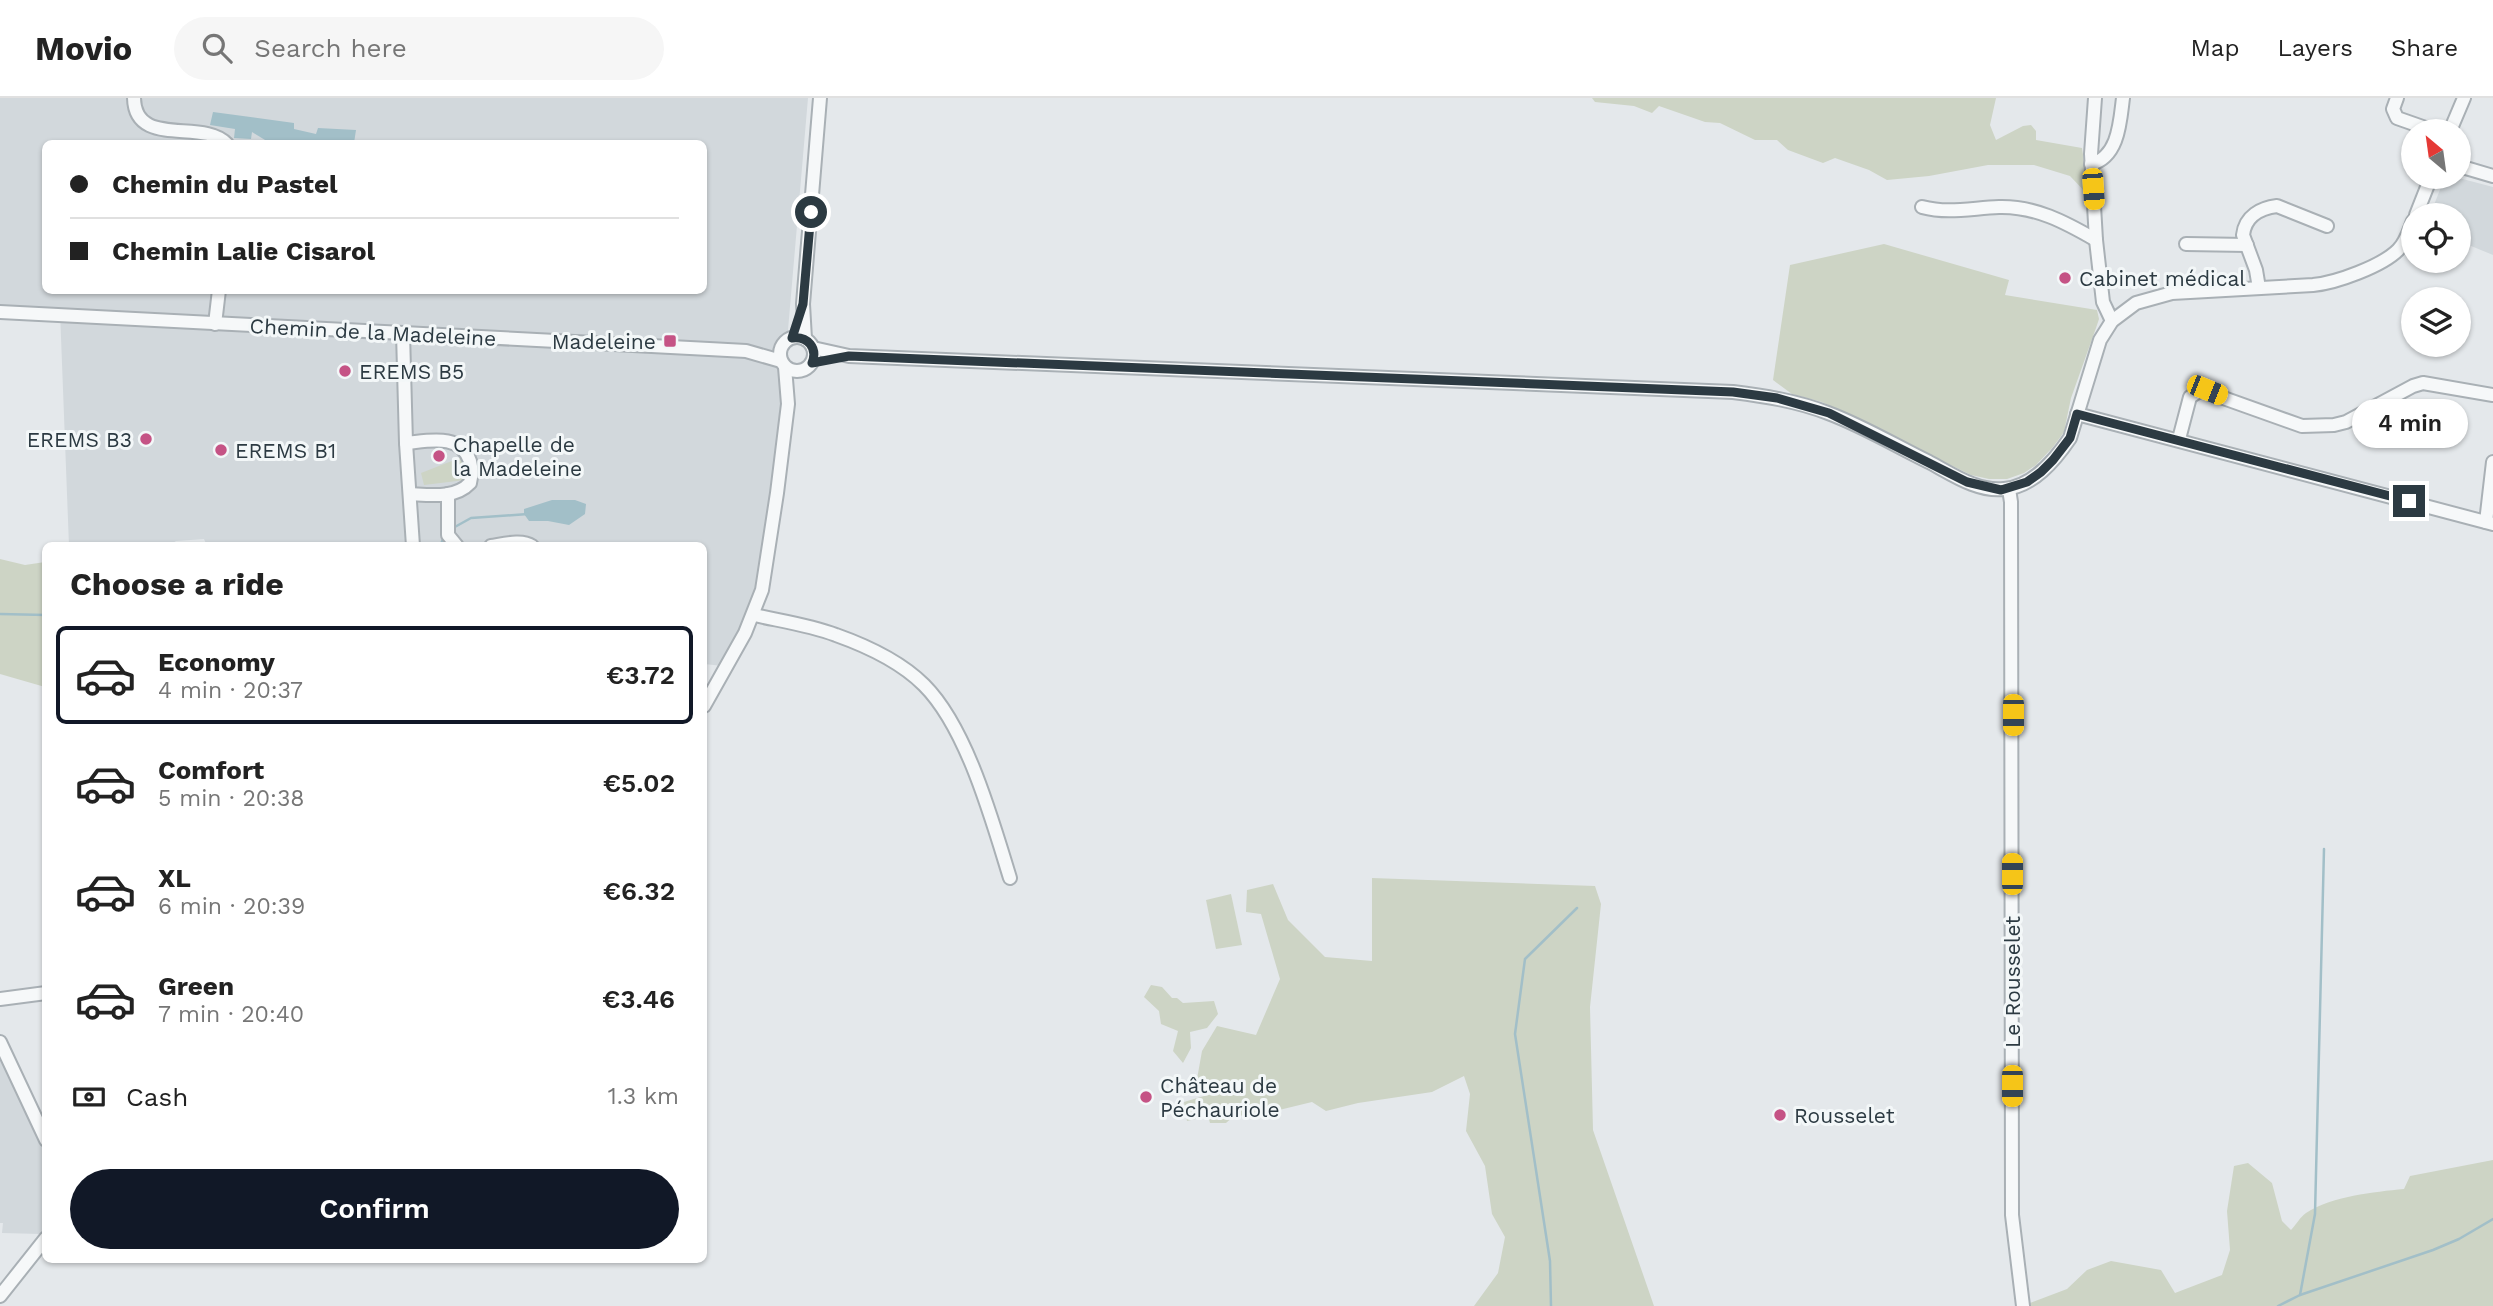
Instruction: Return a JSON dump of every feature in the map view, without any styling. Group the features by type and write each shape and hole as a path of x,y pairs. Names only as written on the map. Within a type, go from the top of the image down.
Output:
{"street":[{"path":"134,98 136,114 147,125 217,136 222,140"},
{"path":"788,404 783,364 798,343 820,98"},
{"path":"2095,98 2091,164 2096,240 2103,302 2112,321"},
{"path":"2091,164 2104,158 2114,144 2123,98"},
{"path":"2455,119 2464,98"},
{"path":"2397,103 2398,115 2405,119"},
{"path":"2471,170 2493,176"},
{"path":"2259,288 2256,270 2243,235 2247,221 2260,211 2277,205 2327,226"},
{"path":"1922,207 1947,211 1998,207 2031,210 2064,222 2096,240"},
{"path":"2186,244 2247,245"},
{"path":"798,343 849,356 1733,392 1777,398 1829,413 1967,482 1986,488 2009,489 2034,477 2055,458 2070,438 2100,340 2112,321 2136,303 2162,294 2324,284 2362,271 2401,248"},
{"path":"215,324 219,294"},
{"name":"Chemin de la Madeleine","path":"0,312 747,351 798,343"},
{"path":"403,334 406,443 413,542"},
{"path":"798,343 812,363"},
{"name":"Chemin de la Madeleine","path":"747,351 799,372"},
{"path":"707,701 754,615 767,565 788,404 799,372 812,363 849,356"},
{"path":"2179,439 2190,397 2201,390 2302,426 2346,422 2423,383 2493,396"},
{"path":"2077,414 2489,523 2493,462"},
{"path":"406,443 446,440 457,443 464,450 471,466 470,483 463,490 447,494 410,494"},
{"name":"Le Rousselet","path":"2009,489 2013,606 2011,1187 2014,1239 2023,1306"},
{"path":"447,494 448,535 454,542"},
{"path":"754,615 846,639 886,657 925,686 939,704 964,748 1010,878"},
{"path":"1,1003 42,994"},
{"path":"0,1042 42,1131"},
{"path":"0,1296 42,1243"}],"shaded area":[{"path":"0,98 808,98 767,534 757,586 745,622 723,666 707,664 707,542 205,542 204,539 174,542 69,542 60,311 0,308"},
{"path":"2471,181 2493,187 2493,255 2471,246 2471,203 2435,203 2440,189 2471,189"},
{"path":"0,1051 42,1145 42,1232 2,1233 3,1223 0,1223"}],"green space":[{"path":"1592,98 1996,98 1990,125 1996,140 2023,126 2031,125 2036,131 2036,140 2082,148 2089,196 2070,176 2034,165 1988,165 1929,176 1887,180 1869,170 1835,158 1823,163 1788,150 1777,140 1755,140 1720,123 1705,122 1659,106 1652,113 1634,106 1595,102"},
{"path":"1884,244 2009,280 2005,295 2097,310 2099,319 2071,398 2064,432 2036,465 2024,473 2007,479 1971,475 1822,402 1792,394 1773,380 1790,265"},
{"path":"462,457 465,480 424,485 421,473"},
{"path":"0,559 25,565 42,562 42,686 0,674"},
{"path":"1372,878 1595,886 1601,904 1590,1007 1593,1130 1654,1306 1474,1306 1498,1273 1505,1237 1492,1214 1485,1166 1466,1131 1470,1094 1464,1076 1432,1092 1358,1103 1326,1111 1312,1102 1275,1111 1267,1119 1246,1115 1230,1119 1226,1123 1210,1123 1208,1116 1187,1121 1184,1102 1214,1093 1197,1079 1202,1051 1217,1026 1256,1035 1280,979 1261,914 1246,912 1247,890 1273,884 1288,920 1325,957 1372,961"},
{"path":"1231,894 1242,945 1216,949 1206,900"},
{"path":"1151,985 1162,987 1172,998 1183,1003 1214,1001 1218,1014 1207,1028 1190,1032 1191,1048 1183,1063 1173,1051 1178,1031 1161,1024 1159,1011 1144,997"},
{"path":"2493,1160 2493,1306 2031,1306 2030,1303 2067,1289 2087,1270 2111,1261 2161,1270 2175,1293 2222,1275 2230,1250 2227,1211 2234,1166 2248,1163 2272,1183 2282,1221 2291,1230 2306,1213 2328,1202 2404,1189 2410,1176"}],"water":[{"path":"213,112 294,123 294,129 316,134 318,128 356,130 354,140 265,140 252,132 251,139 234,138 235,129 210,125"},
{"path":"552,500 575,500 586,504 585,514 569,525 529,521 524,514 524,509"}],"waterway":[{"path":"453,528 471,518 528,514"},
{"path":"442,542 444,537"},
{"path":"0,614 42,615"},
{"path":"2300,1295 2315,1214 2324,849"},
{"path":"1551,1306 1550,1261 1515,1034 1525,959 1577,908"},
{"path":"2278,1306 2300,1295 2433,1250 2459,1239 2493,1219"}],"place":[{"name":"Cabinet médical","path":"2065,278"},
{"name":"Madeleine","path":"670,341"},
{"name":"EREMS B5","path":"345,371"},
{"name":"EREMS B3","path":"146,439"},
{"name":"EREMS B1","path":"221,450"},
{"name":"Chapelle de la Madeleine","path":"439,456"},
{"name":"Château de Péchauriole","path":"1146,1097"},
{"name":"Rousselet","path":"1780,1115"}],"route":[{"path":"811,212 803,304 792,338 801,338 811,344 814,353 812,363 849,356 1733,392 1777,398 1829,413 1967,482 2001,490 2027,482 2041,472 2070,438 2077,414 2409,501"}]}
